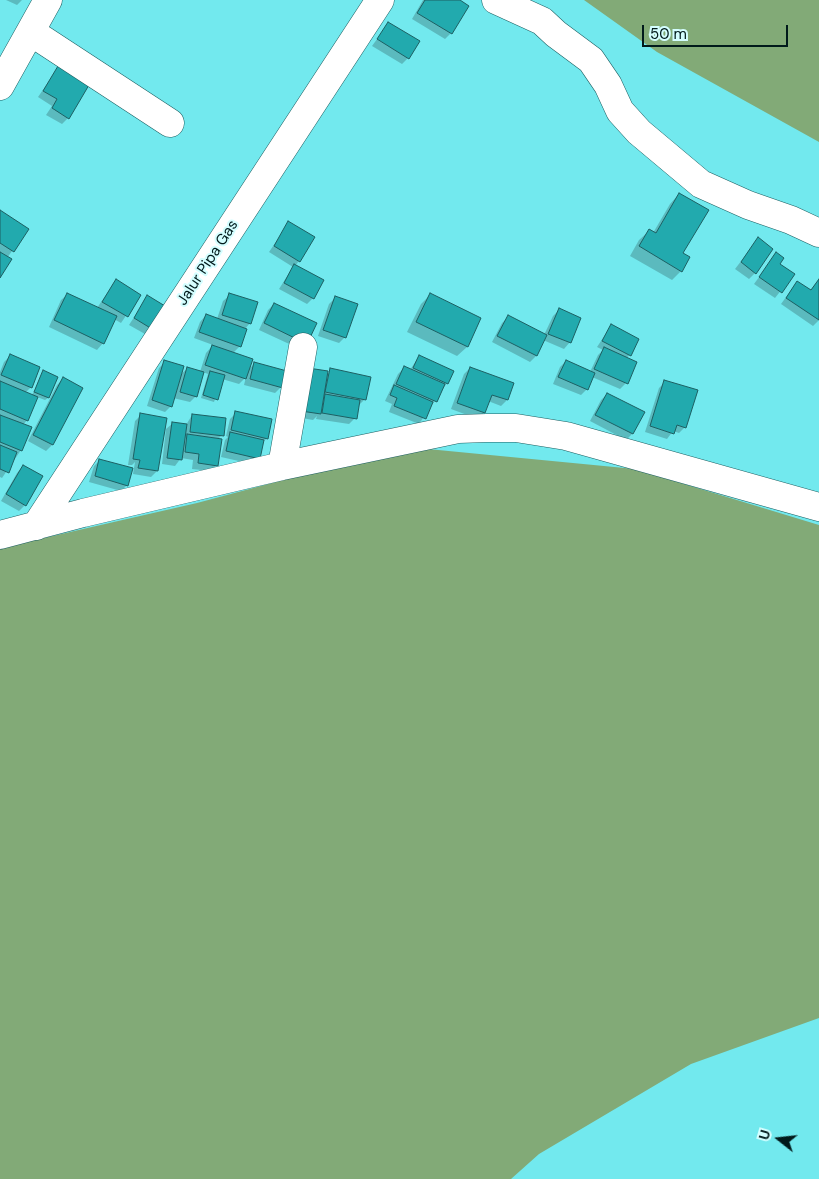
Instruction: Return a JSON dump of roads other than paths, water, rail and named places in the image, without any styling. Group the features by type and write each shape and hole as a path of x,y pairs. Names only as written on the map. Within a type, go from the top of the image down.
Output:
{"street":[{"path":"0,86 48,0"},
{"name":"Jalur Pipa Gas","path":"36,526 380,0"},
{"path":"496,0 542,21 591,60 608,85 620,111 639,132 701,184 819,233"},
{"path":"31,32 170,123"},
{"path":"282,466 302,346"},
{"path":"0,535 83,513 282,466 458,429 516,428 566,436 819,506"}]}
